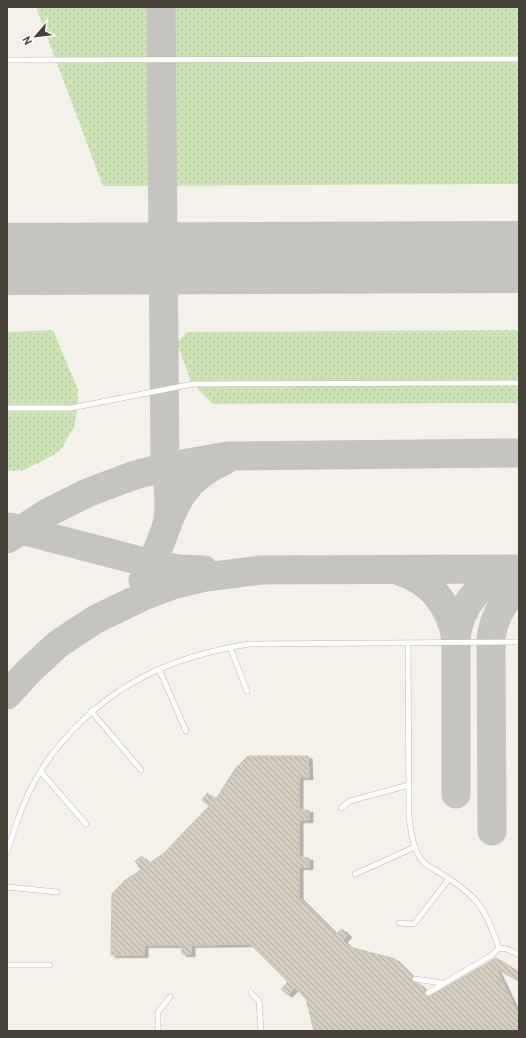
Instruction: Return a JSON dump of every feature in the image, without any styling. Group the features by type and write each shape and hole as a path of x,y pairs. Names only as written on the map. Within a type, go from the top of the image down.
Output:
{"lane":[{"path":"7,60 519,59"},
{"path":"7,408 71,408 193,384 519,383"},
{"path":"7,852 17,822 36,779 58,745 92,711 129,684 159,669 195,655 249,644 519,642"},
{"path":"408,643 409,816 415,847 420,859 424,863 469,894 482,910 499,948"},
{"path":"230,647 247,691"},
{"path":"159,669 186,731"},
{"path":"92,711 141,770"},
{"path":"41,772 86,824"},
{"path":"341,808 350,801 409,785"},
{"path":"355,874 415,847"},
{"path":"399,923 414,924 449,879"},
{"path":"7,887 57,892"},
{"path":"499,948 507,949 519,955"},
{"path":"428,993 442,983 492,955 499,948"},
{"path":"7,965 50,965"},
{"path":"415,979 442,983"},
{"path":"251,993 259,1001 261,1031"},
{"path":"158,1031 158,1012 170,997"}],"green space":[{"path":"36,7 519,7 519,184 103,186"},
{"path":"53,330 78,390 78,406 74,427 62,448 52,456 24,470 7,471 7,332"},
{"path":"519,330 519,403 213,404 191,382 177,343 187,332"}],"building":[{"path":"248,756 308,756 309,777 299,777 299,810 309,810 309,820 299,820 299,857 309,858 309,867 299,867 299,897 336,934 342,929 348,935 343,940 350,947 395,959 412,976 412,982 419,984 425,990 424,993 426,997 496,958 519,972 519,981 496,968 517,1012 519,1012 519,1031 314,1031 306,999 295,988 288,995 281,989 288,982 250,944 191,945 191,954 182,954 182,945 144,945 144,955 111,955 112,894 125,880 141,870 135,861 142,856 148,864 164,853 209,806 202,800 207,793 216,799 235,769"}],"taxiway":[{"path":"161,7 165,467 169,493 168,519"},
{"path":"7,539 49,512 87,493 132,476 165,467 228,456 519,453"},
{"path":"143,580 180,498 190,484 204,472 224,461"},
{"path":"10,527 152,564 178,569 204,570"},
{"path":"7,695 29,671 58,644 96,619 146,595 173,585 206,577 261,570 519,569"},
{"path":"399,571 421,581 438,596 449,616 456,639"},
{"path":"456,794 456,639 458,627 467,605 482,587 491,580 514,571"},
{"path":"492,831 491,638 492,630 500,609 519,585"}],"runway":[{"path":"7,259 519,257"}]}
